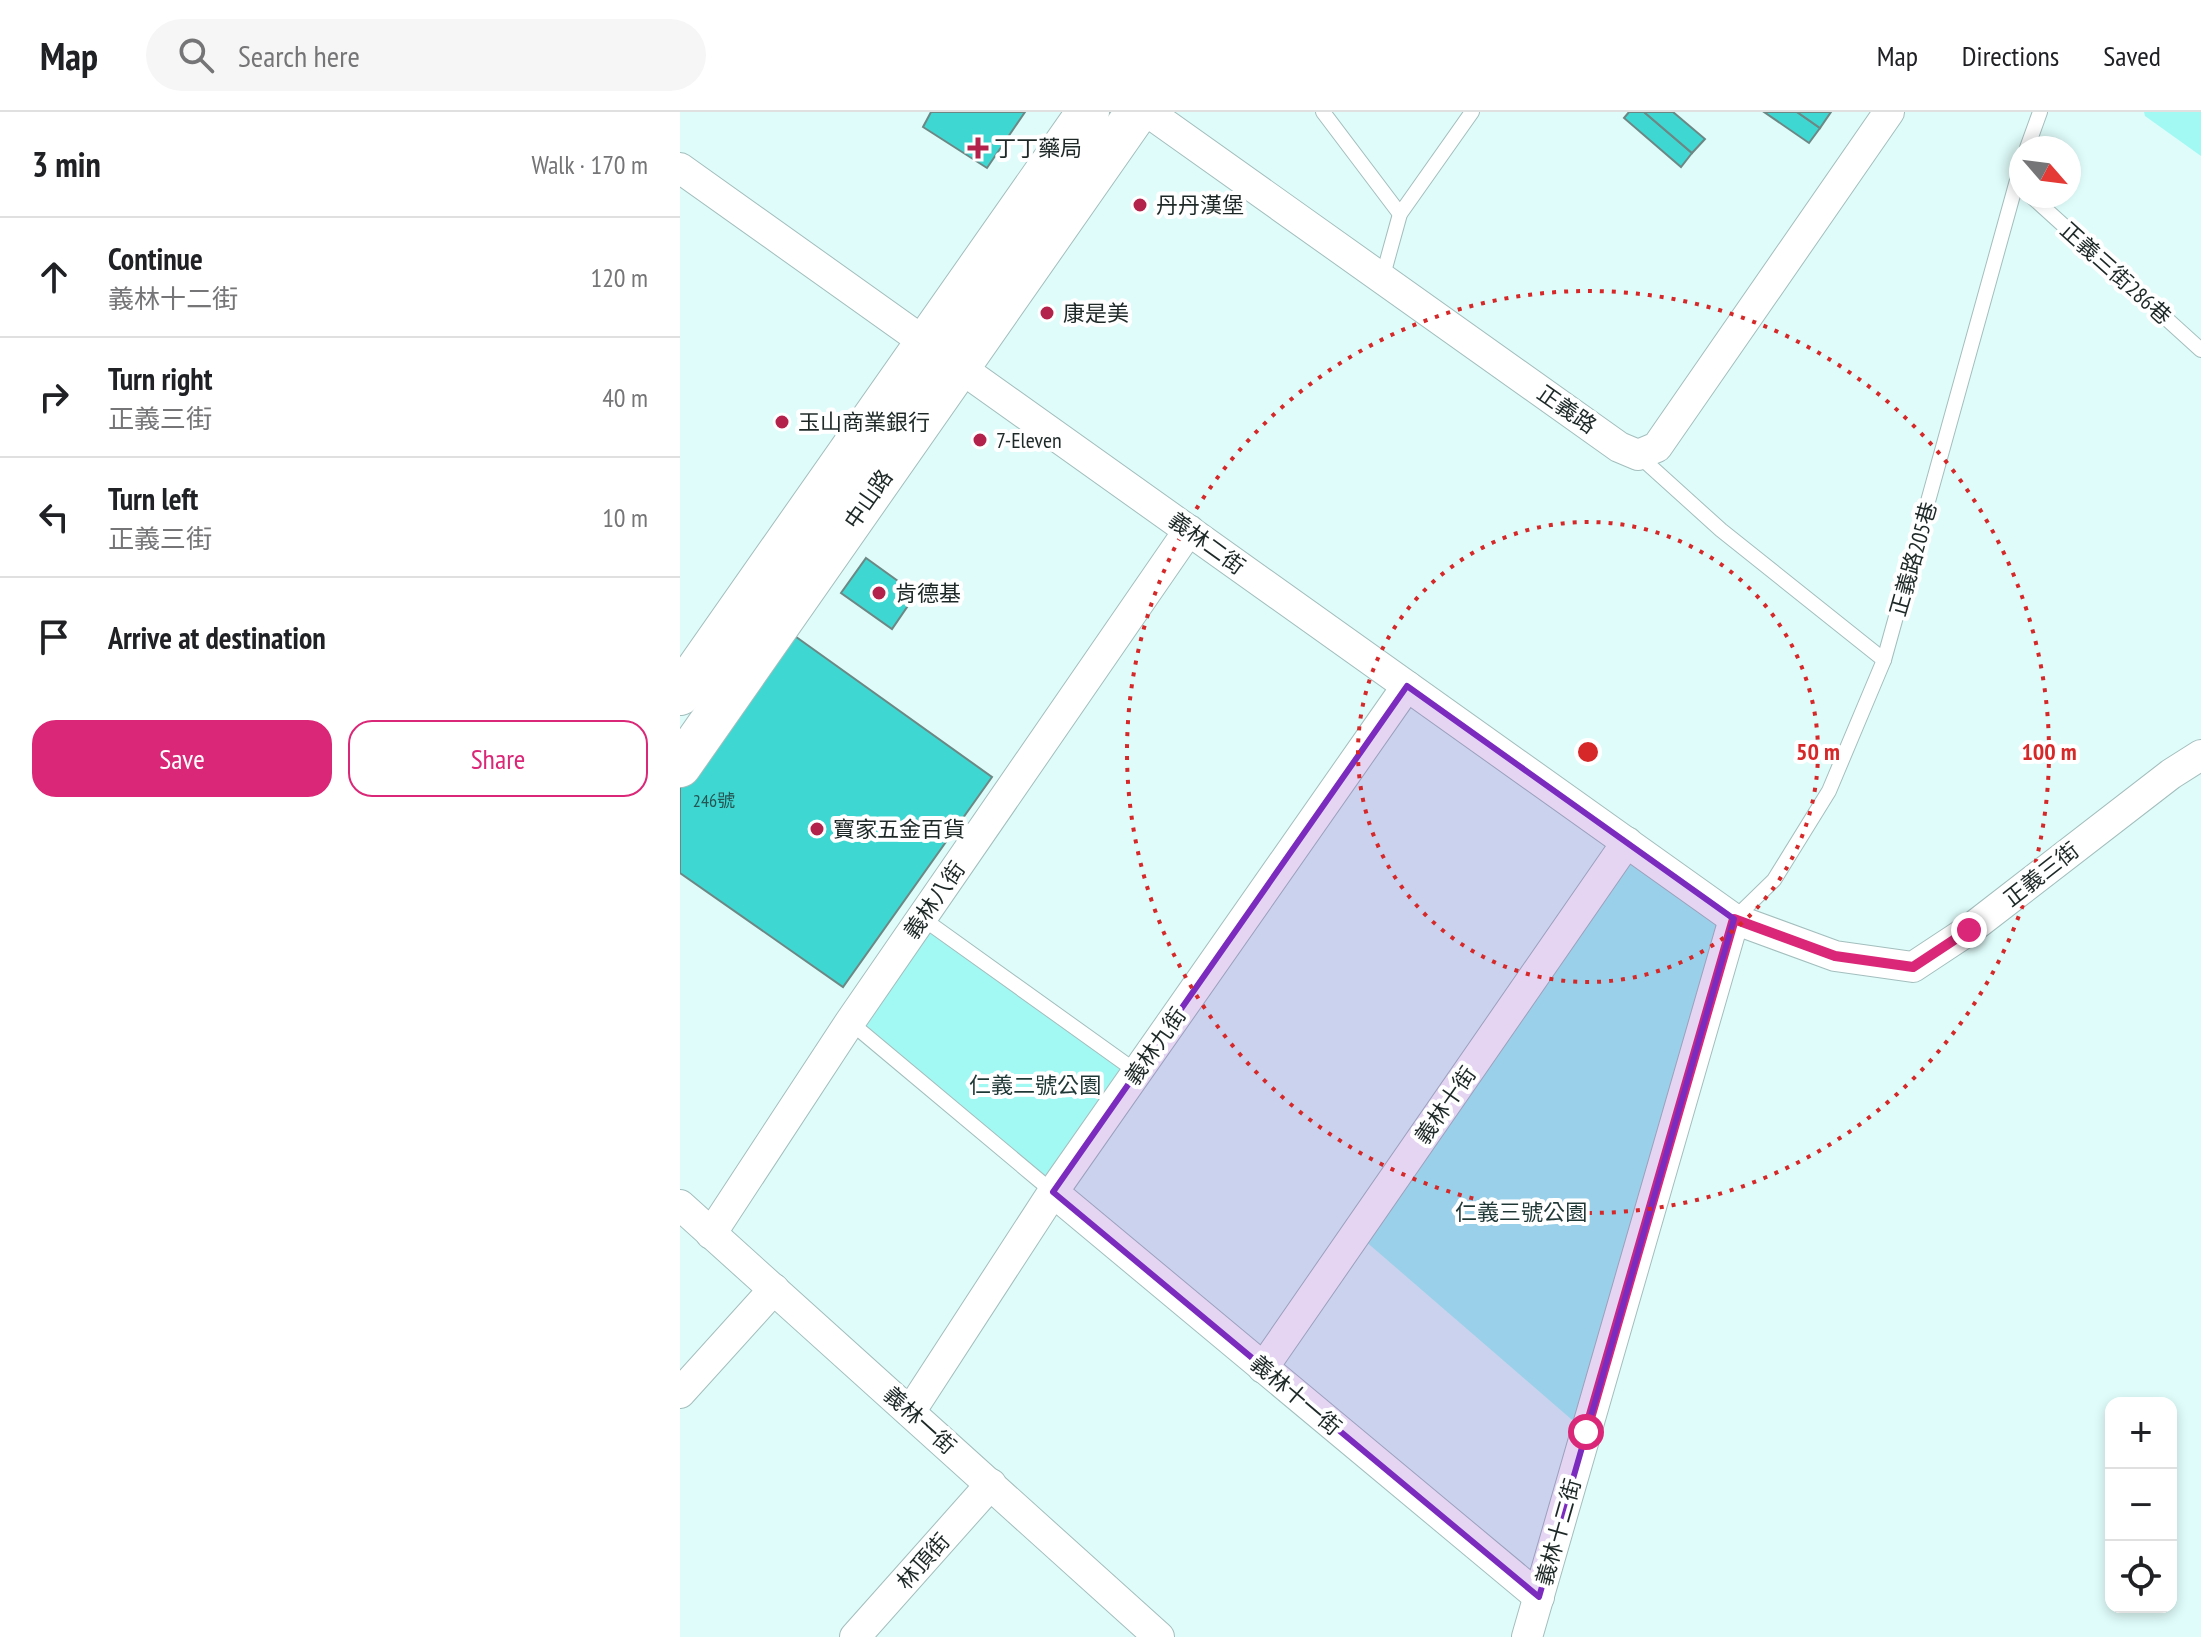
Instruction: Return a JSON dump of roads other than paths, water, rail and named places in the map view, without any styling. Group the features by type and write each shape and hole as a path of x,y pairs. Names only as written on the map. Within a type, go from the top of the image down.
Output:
{"main road":[{"name":"中山路","path":"680,694 1088,112"},
{"name":"中山路","path":"680,766 1137,112"}],"street":[{"name":"正義路","path":"1148,112 1619,447 1638,455"},
{"path":"1638,455 1657,447 1889,112"},
{"name":"義林二街","path":"680,168 1734,919"},
{"name":"義林八街","path":"711,1234 850,1022 1189,530"},
{"name":"義林九街","path":"910,1412 1053,1192 1407,686"},
{"name":"正義三街","path":"1734,919 1835,956 1913,967 1969,930 2171,774 2201,755"},
{"name":"義林十街","path":"1263,1368 1627,842"},
{"name":"義林十二街","path":"1527,1637 1734,919"},
{"name":"義林十一街","path":"1053,1192 1539,1597"},
{"name":"義林一街","path":"680,1205 1159,1637"},
{"path":"680,1393 774,1289"},
{"name":"林頂街","path":"855,1637 991,1484"}],"lane":[{"path":"1323,112 1400,214"},
{"path":"1382,279 1400,214 1472,112"},
{"path":"2031,136 2040,112"},
{"name":"正義路205巷","path":"1734,919 1774,880 1829,791 1884,660 2011,208"},
{"name":"正義三街286巷","path":"2044,208 2201,350"},
{"path":"1638,455 1721,530 1884,660"},
{"path":"922,918 1137,1072"},
{"path":"850,1022 1053,1192"}],"place":[{"name":"丁丁藥局","path":"978,148"},
{"name":"丹丹漢堡","path":"1140,205"},
{"name":"康是美","path":"1047,313"},
{"name":"玉山商業銀行","path":"782,422"},
{"name":"7-Eleven","path":"980,440"},
{"name":"肯德基","path":"879,593"},
{"name":"寶家五金百貨","path":"817,829"}],"park label":[{"name":"仁義二號公園","path":"1035,1085"},
{"name":"仁義三號公園","path":"1521,1212"}]}
